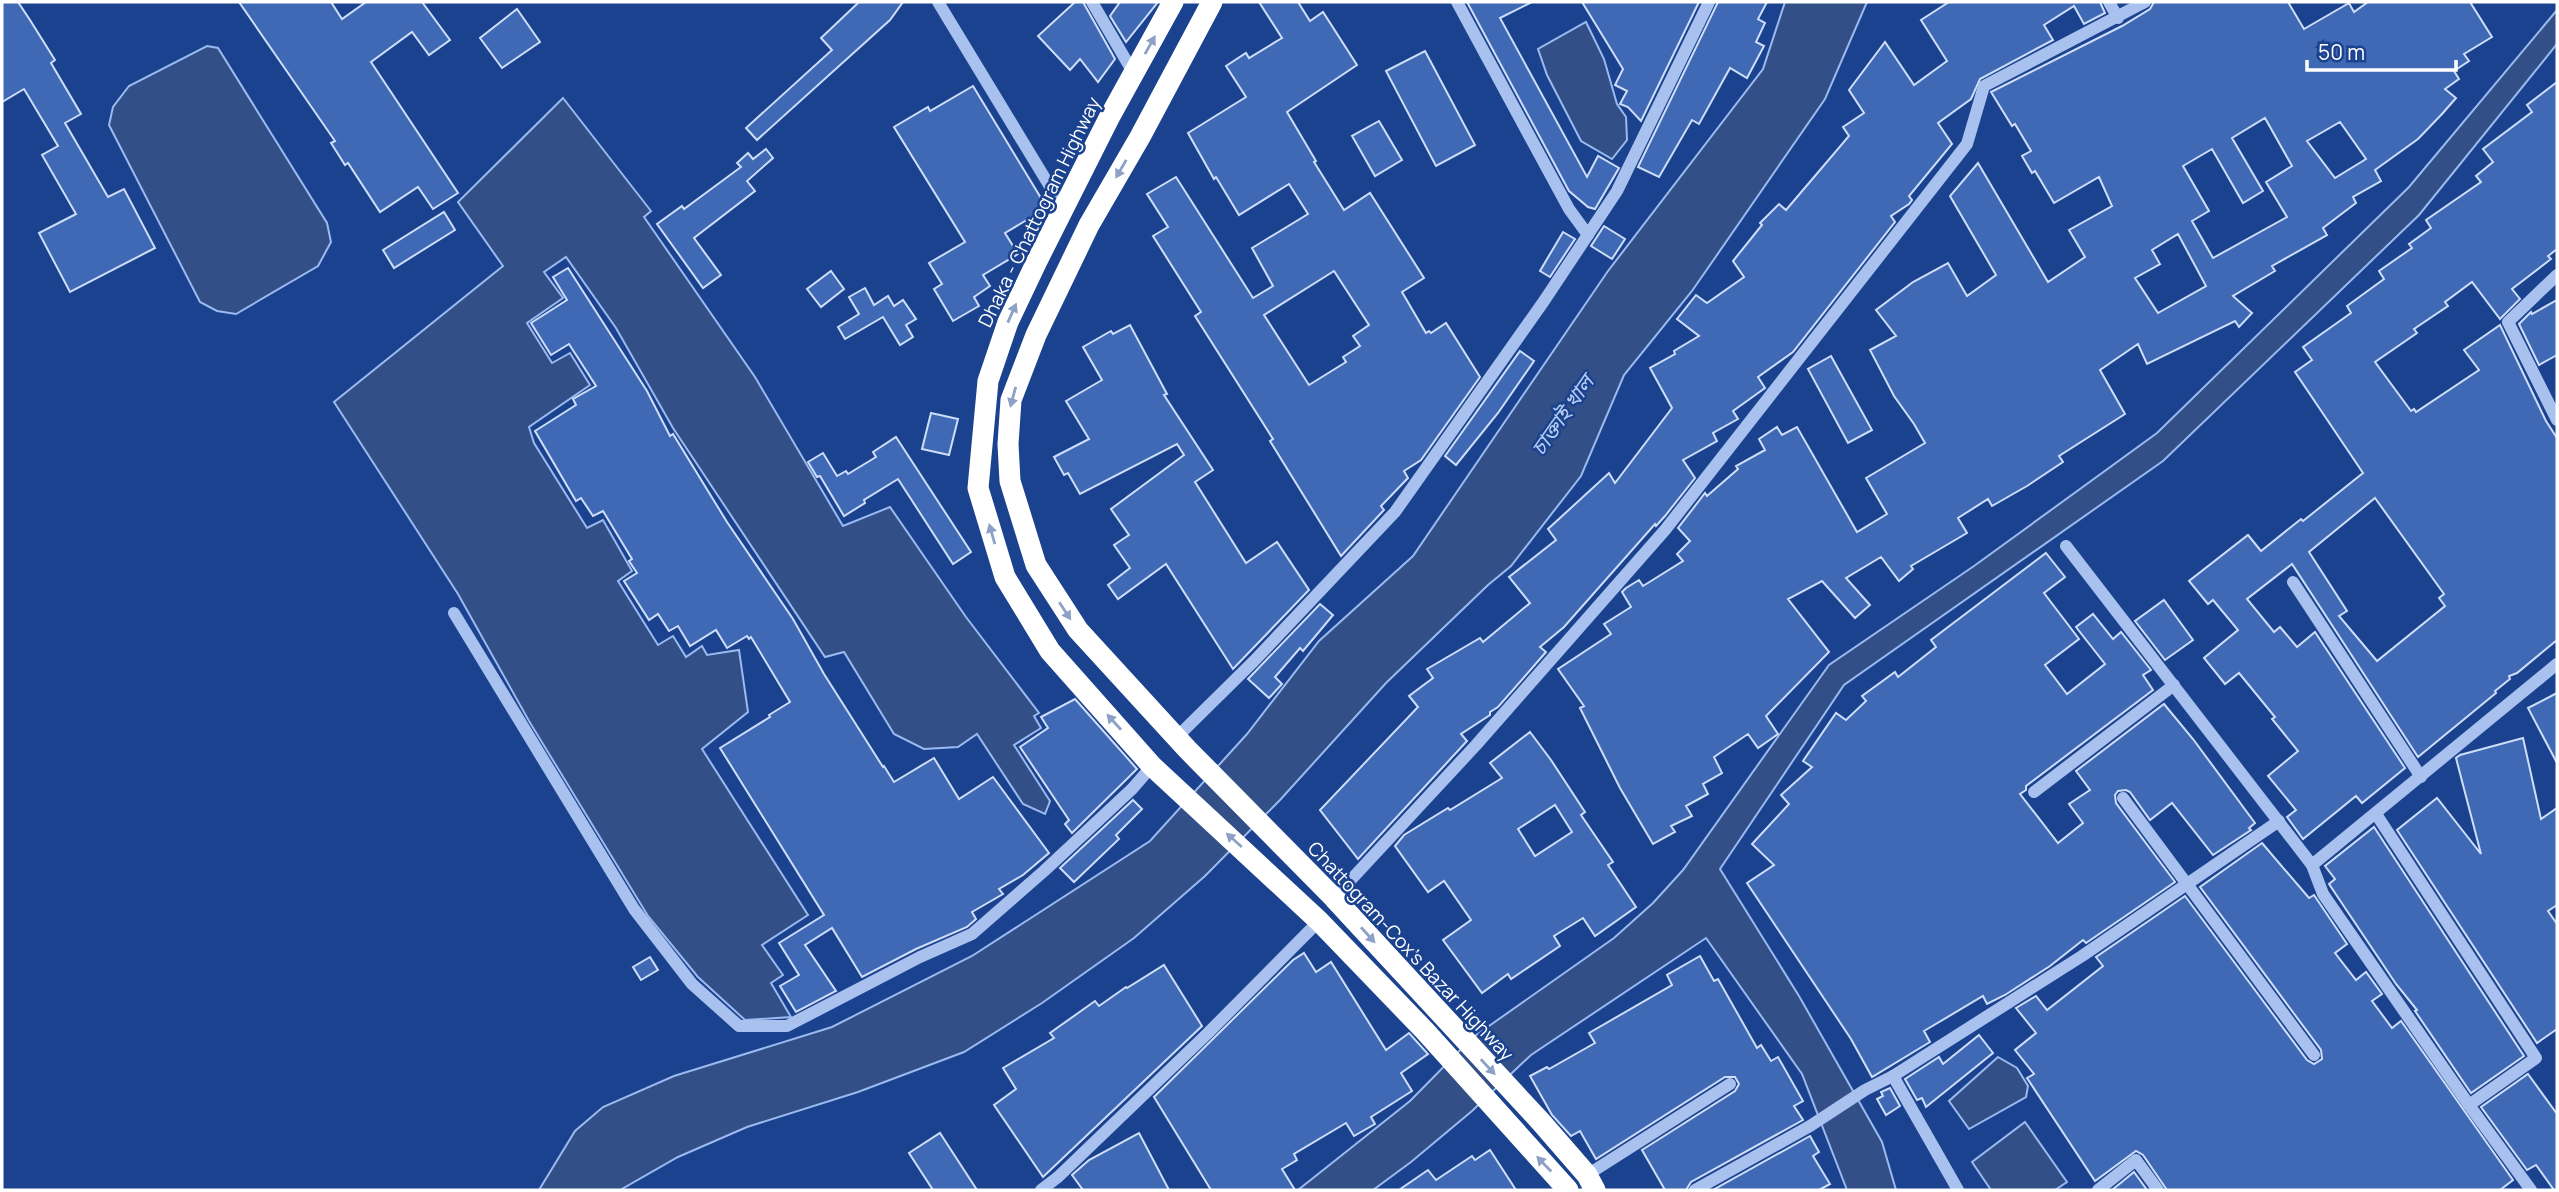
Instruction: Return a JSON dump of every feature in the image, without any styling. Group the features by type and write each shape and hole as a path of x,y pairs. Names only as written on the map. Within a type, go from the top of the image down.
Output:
{"highway":[{"name":"Dhaka - Chattogram Highway","path":"1156,769 1050,651 1005,578 978,488 988,381 1008,322 1109,118 1173,2"},
{"path":"1182,743 1078,631 1035,565 1010,481 1008,444 1011,400 1036,335 1089,225 1140,137 1212,2"},
{"path":"1109,118 1140,137"},
{"name":"Chattogram-Cox's Bazar Highway","path":"1182,743 1334,898 1541,1122 1591,1183"},
{"path":"1156,769 1319,921 1425,1031 1566,1189"}],"street":[{"path":"938,2 1063,208"},
{"path":"1092,2 1134,74"},
{"path":"1457,2 1569,209 1588,235"},
{"path":"1182,743 1254,661 1395,512 1617,191 1709,2"},
{"path":"2109,2 2118,18"},
{"path":"1334,898 1476,745 1665,530 1967,144 1984,86 2145,2"},
{"path":"2557,275 2508,322 2557,420"},
{"path":"2066,545 2312,865 2322,894 2531,1190"},
{"path":"2293,582 2421,777"},
{"path":"454,613 634,909 692,984 739,1026 787,1026 920,957 972,934 1156,769"},
{"path":"2312,865 2557,664"},
{"path":"2034,792 2174,685"},
{"path":"2123,798 2314,1055"},
{"path":"2376,814 2536,1058 2469,1105"},
{"path":"1695,1190 1893,1076 2082,956 2279,821"},
{"path":"1041,1190 1058,1177 1208,1033 1319,921"},
{"path":"1893,1076 1958,1190"},
{"path":"1591,1183 1730,1084"},
{"path":"2098,1190 2136,1160 2158,1190"}],"water":[{"name":"চাক্তাই খাল","path":"1785,2 1867,2 1825,99 1692,291 1624,375 1581,476 1511,566 1386,683 1280,800 1205,876 1134,938 1042,1003 964,1052 858,1092 747,1127 678,1157 620,1190 539,1190 575,1131 603,1107 674,1076 832,1027 972,956 1150,841 1247,734 1319,641 1413,556 1608,271 1763,69"},
{"path":"2557,10 2557,44 2419,215 2163,461 1844,685 1720,869 1799,996 1882,1142 1896,1190 1847,1190 1802,1074 1706,938 1531,1055 1472,1111 1373,1190 1298,1190 1410,1101 1472,1038 1614,938 1653,903 1683,870 1829,665 1974,566 2157,433 2409,187"},
{"path":"1586,22 1604,59 1617,104 1626,117 1627,140 1612,159 1581,141 1547,75 1538,49"},
{"path":"207,46 218,48 327,223 331,242 318,266 236,314 217,311 200,302 109,125 113,107 129,86"},
{"path":"563,98 651,211 644,217 755,377 843,526 890,507 966,617 1039,713 1034,716 1041,728 1014,745 1050,801 1045,814 1023,804 977,734 958,747 924,749 894,734 844,652 825,657 673,428 616,328 566,257 544,272 563,298 527,323 552,363 570,353 590,385 529,427 534,443 587,528 603,520 632,571 618,581 658,645 673,636 686,657 702,646 707,655 739,650 748,712 702,749 808,915 762,945 783,975 771,983 791,1017 745,1020 698,977 648,916 529,721 458,594 334,402 503,266 458,202"},
{"path":"1998,1057 2017,1068 2028,1086 2026,1097 1969,1129 1949,1101"},
{"path":"2025,1122 2067,1182 2055,1190 1991,1190 1972,1162"}],"building":[{"path":"2,2 18,2 55,60 51,63 81,114 65,123 108,197 124,189 155,248 70,292 39,233 76,214 42,155 58,146 24,89 2,102"},
{"path":"239,2 331,2 342,19 366,2 422,2 450,40 429,55 412,32 371,62 458,193 433,209 418,187 380,212 348,163 345,165 331,143 335,141"},
{"path":"859,2 903,2 890,20 757,140 746,128 832,50 821,38"},
{"path":"1075,2 1083,2 1115,59 1098,82 1080,59 1070,70 1038,36"},
{"path":"1120,2 1158,2 1126,42 1110,16"},
{"path":"1259,2 1298,2 1310,21 1323,12 1357,65 1287,112 1344,210 1370,193 1424,278 1402,292 1426,333 1431,333 1446,323 1480,377 1421,460 1404,471 1408,478 1381,506 1384,510 1341,556 1270,441 1273,439 1195,316 1201,312 1153,236 1168,227 1147,194 1176,177 1253,298 1273,286 1252,248 1308,214 1289,184 1239,215 1216,177 1214,179 1188,133 1246,97 1226,66 1246,53 1249,58 1282,38","holes":["1334,271 1369,325 1353,336 1360,346 1343,357 1346,362 1309,385 1264,315"]},
{"path":"1467,2 1532,2 1500,18 1587,177 1598,156 1619,168 1595,209 1588,207 1569,191"},
{"path":"1582,2 1699,2 1641,121 1628,107 1620,104 1627,91 1615,85 1623,69"},
{"path":"1718,2 1767,2 1758,19 1765,23 1756,42 1764,46 1747,78 1730,68 1699,124 1692,120 1659,177 1638,167"},
{"path":"1949,2 2100,2 2105,13 2084,24 2074,6 2044,25 2053,40 1980,79 1971,99 1938,123 1952,144 1909,196 1912,200 1909,204 1891,216 1895,222 1793,352 1758,377 1765,388 1733,411 1738,419 1713,433 1717,441 1683,460 1695,478 1665,516 1564,627 1540,647 1546,652 1498,707 1461,734 1467,741 1358,859 1320,810 1418,707 1409,696 1433,678 1427,669 1480,638 1483,642 1530,603 1509,577 1556,540 1548,529 1609,473 1615,483 1672,408 1650,368 1699,336 1677,319 1696,295 1707,303 1744,277 1733,261 1762,225 1760,223 1779,204 1786,210 1849,136 1843,127 1864,113 1849,90 1885,42 1914,85 1947,61 1921,20"},
{"path":"2154,2 2288,2 2304,29 2349,3 2354,12 2368,2 2470,2 2492,37 2464,54 2469,61 2454,71 2459,79 2445,89 2456,98 2418,139 2375,170 2381,181 2353,197 2356,203 2323,228 2327,235 2272,266 2275,271 2233,296 2252,313 2239,327 2235,321 2147,364 2138,344 2100,370 2125,414 2059,456 2063,462 2027,486 1992,506 1988,499 1958,518 1967,533 1911,566 1913,569 1899,581 1881,557 1846,578 1870,605 1855,618 1822,581 1788,599 1829,652 1766,716 1778,734 1758,748 1748,734 1714,757 1722,773 1703,784 1708,794 1686,806 1692,816 1671,826 1675,832 1653,844 1620,788 1580,708 1584,706 1558,669 1611,634 1604,624 1631,607 1622,592 1626,588 1639,580 1643,586 1683,561 1677,554 1690,541 1678,528 1705,493 1707,496 1738,469 1736,466 1765,450 1759,439 1777,427 1782,435 1797,427 1857,532 1887,514 1866,478 1925,443 1894,396 1870,350 1896,336 1876,310 1913,282 1948,263 1967,296 1996,275 1950,196 1978,163 2048,282 2085,257 2069,230 2112,206 2099,177 2054,203 2035,171 2032,173 2022,156 2031,151 1991,92 2122,26 2150,9","holes":["2265,118 2292,166 2266,182 2287,217 2213,258 2192,221 2209,211 2183,166 2212,149 2243,203 2263,191 2232,138","2340,122 2366,159 2335,178 2307,141","2178,234 2206,286 2158,313 2135,278 2160,264 2152,250"]},
{"path":"517,9 540,42 502,68 480,38"},
{"path":"1425,51 1475,145 1436,166 1386,71"},
{"path":"2557,82 2557,249 2548,256 2551,259 2512,289 2520,299 2500,319 2472,282 2445,302 2448,306 2414,329 2417,333 2375,362 2411,411 2414,409 2416,412 2479,370 2464,350 2500,325 2546,421 2557,438 2557,640 2517,673 2509,676 2510,679 2495,691 2496,693 2418,757 2292,564 2247,599 2274,632 2280,627 2297,647 2315,632 2405,768 2362,803 2356,796 2303,839 2287,817 2296,810 2268,776 2298,751 2272,719 2275,717 2239,673 2225,684 2204,658 2238,630 2213,600 2208,604 2189,581 2248,535 2261,551 2363,473 2295,372 2312,360 2303,347 2351,313 2347,306 2384,279 2379,271 2412,248 2409,244 2431,228 2426,220 2481,182 2476,176 2493,162 2483,149 2532,112 2527,105","holes":["2375,498 2444,594 2439,598 2445,606 2377,661 2339,616 2347,611 2309,552"]},
{"path":"973,86 1047,208 1005,233 1018,254 983,275 990,286 974,297 979,306 953,321 934,289 942,284 929,263 965,242 894,127 928,107 930,111"},
{"path":"1379,121 1402,160 1375,176 1352,136"},
{"path":"766,149 773,158 747,181 755,191 694,238 721,275 703,288 657,224 682,206 684,209 741,167 737,163 748,153 753,159"},
{"path":"444,212 455,230 394,268 383,250"},
{"path":"1604,226 1625,239 1612,259 1591,246"},
{"path":"1563,232 1575,239 1550,277 1540,271"},
{"path":"568,268 647,391 670,436 673,434 727,522 793,619 824,674 894,782 934,758 959,799 993,777 1049,853 1023,875 999,889 1003,894 972,912 976,919 967,927 862,977 832,928 805,945 836,991 796,1012 780,986 799,975 779,943 824,915 720,748 790,702 751,637 749,639 747,636 727,648 716,630 690,646 678,626 669,631 658,614 649,620 624,581 637,573 629,561 632,559 603,511 593,516 581,498 576,501 535,431 576,405 573,399 596,386 569,344 551,355 531,323 567,300 553,277"},
{"path":"831,271 844,289 821,307 807,289"},
{"path":"865,288 874,305 888,296 894,306 903,300 916,319 906,325 913,337 900,345 883,317 845,339 838,327 859,314 849,297"},
{"path":"2557,300 2557,355 2539,365 2519,324 2531,312 2532,314"},
{"path":"1130,325 1167,394 1164,395 1213,470 1195,482 1246,563 1277,542 1309,590 1233,669 1166,564 1118,599 1108,585 1130,568 1114,545 1129,535 1111,509 1184,455 1177,444 1080,494 1068,473 1064,475 1054,457 1089,439 1066,401 1102,380 1083,347 1111,331 1113,334"},
{"path":"1520,351 1534,361 1498,413 1456,465 1445,456"},
{"path":"1831,356 1872,430 1848,443 1808,369"},
{"path":"931,413 958,419 949,455 922,449"},
{"path":"896,437 971,552 953,564 898,479 844,516 820,476 817,477 808,462 823,453 837,476 846,471 848,474 876,457 873,452"},
{"path":"2046,553 2065,577 2044,593 2079,639 2045,665 2067,694 2105,664 2076,627 2093,614 2113,639 2121,632 2151,670 2143,675 2153,690 2026,786 2026,790 2020,794 2058,843 2083,823 2069,804 2090,790 2076,771 2164,704 2255,823 2249,828 2251,830 2213,855 2172,803 2150,820 2130,792 2118,791 2115,795 2116,803 2175,882 2086,943 2083,940 2050,966 2005,995 1987,1004 1983,996 1924,1031 1930,1042 1872,1077 1851,1039 1747,883 1774,865 1752,844 1789,804 1781,795 1812,767 1803,761 1836,713 1846,720 1866,701 1862,696 1895,672 1898,677 1936,647 1931,640"},
{"path":"2164,600 2193,640 2165,660 2135,621"},
{"path":"1320,604 1333,615 1303,651 1300,648 1275,677 1282,684 1269,698 1248,679"},
{"path":"2557,693 2557,763 2528,708"},
{"path":"1075,699 1137,769 1072,833 1065,824 1069,820 1020,747 1048,728 1041,717"},
{"path":"1530,732 1585,812 1581,815 1613,862 1608,865 1636,907 1595,936 1583,918 1554,936 1560,946 1511,979 1508,974 1482,993 1443,940 1471,920 1444,881 1428,892 1395,846 1404,835 1502,778 1490,763","holes":["1555,805 1572,832 1535,856 1518,829"]},
{"path":"2523,738 2541,819 2557,808 2557,905 2548,911 2557,924 2557,1029 2537,1043 2397,830 2437,798 2481,854 2456,758"},
{"path":"1133,800 1142,809 1116,835 1119,839 1074,882 1060,868"},
{"path":"2374,827 2524,1056 2471,1093 2329,884 2335,879 2325,866"},
{"path":"2262,843 2309,898 2314,895 2347,944 2335,953 2356,980 2366,972 2382,994 2372,1001 2392,1028 2401,1021 2513,1180 2500,1190 2167,1190 2143,1155 2136,1151 2095,1181 2027,1078 2034,1074 2015,1050 2036,1033 2016,1008 2036,996 2047,1010 2103,966 2096,957 2185,896 2307,1060 2314,1064 2322,1059 2321,1050 2200,887"},
{"path":"1304,953 1316,972 1331,962 1386,1050 1409,1033 1428,1054 1401,1073 1412,1091 1371,1117 1375,1124 1354,1136 1346,1123 1294,1154 1297,1160 1282,1169 1295,1190 1211,1190 1154,1097 1293,960"},
{"path":"1700,956 1714,981 1718,979 1757,1048 1761,1045 1771,1061 1778,1057 1803,1101 1794,1106 1803,1120 1691,1182 1686,1190 1665,1190 1642,1150 1735,1091 1739,1084 1735,1077 1725,1077 1596,1159 1580,1131 1571,1136 1552,1115 1530,1076 1547,1067 1549,1069 1595,1043 1589,1033 1672,985 1667,975"},
{"path":"650,957 658,970 641,980 633,967"},
{"path":"1164,965 1202,1026 1043,1177 994,1105 1016,1089 1003,1068 1054,1038 1050,1033 1095,1001 1099,1006"},
{"path":"1979,1035 1993,1053 1926,1107 1922,1098 1917,1100 1905,1079 1939,1057 1943,1064"},
{"path":"2528,1074 2557,1114 2557,1190 2554,1190 2536,1165 2527,1170 2481,1107"},
{"path":"1890,1088 1900,1106 1886,1115 1877,1099 1883,1096 1881,1092"},
{"path":"940,1133 977,1190 933,1190 909,1153"},
{"path":"1139,1133 1169,1190 1083,1190 1072,1175 1089,1160"},
{"path":"1810,1136 1819,1152 1813,1156 1830,1184 1819,1190 1713,1190"},
{"path":"1490,1150 1516,1190 1399,1190 1428,1170 1436,1180 1472,1156 1475,1160"},
{"path":"2134,1172 2147,1190 2112,1190"}]}
